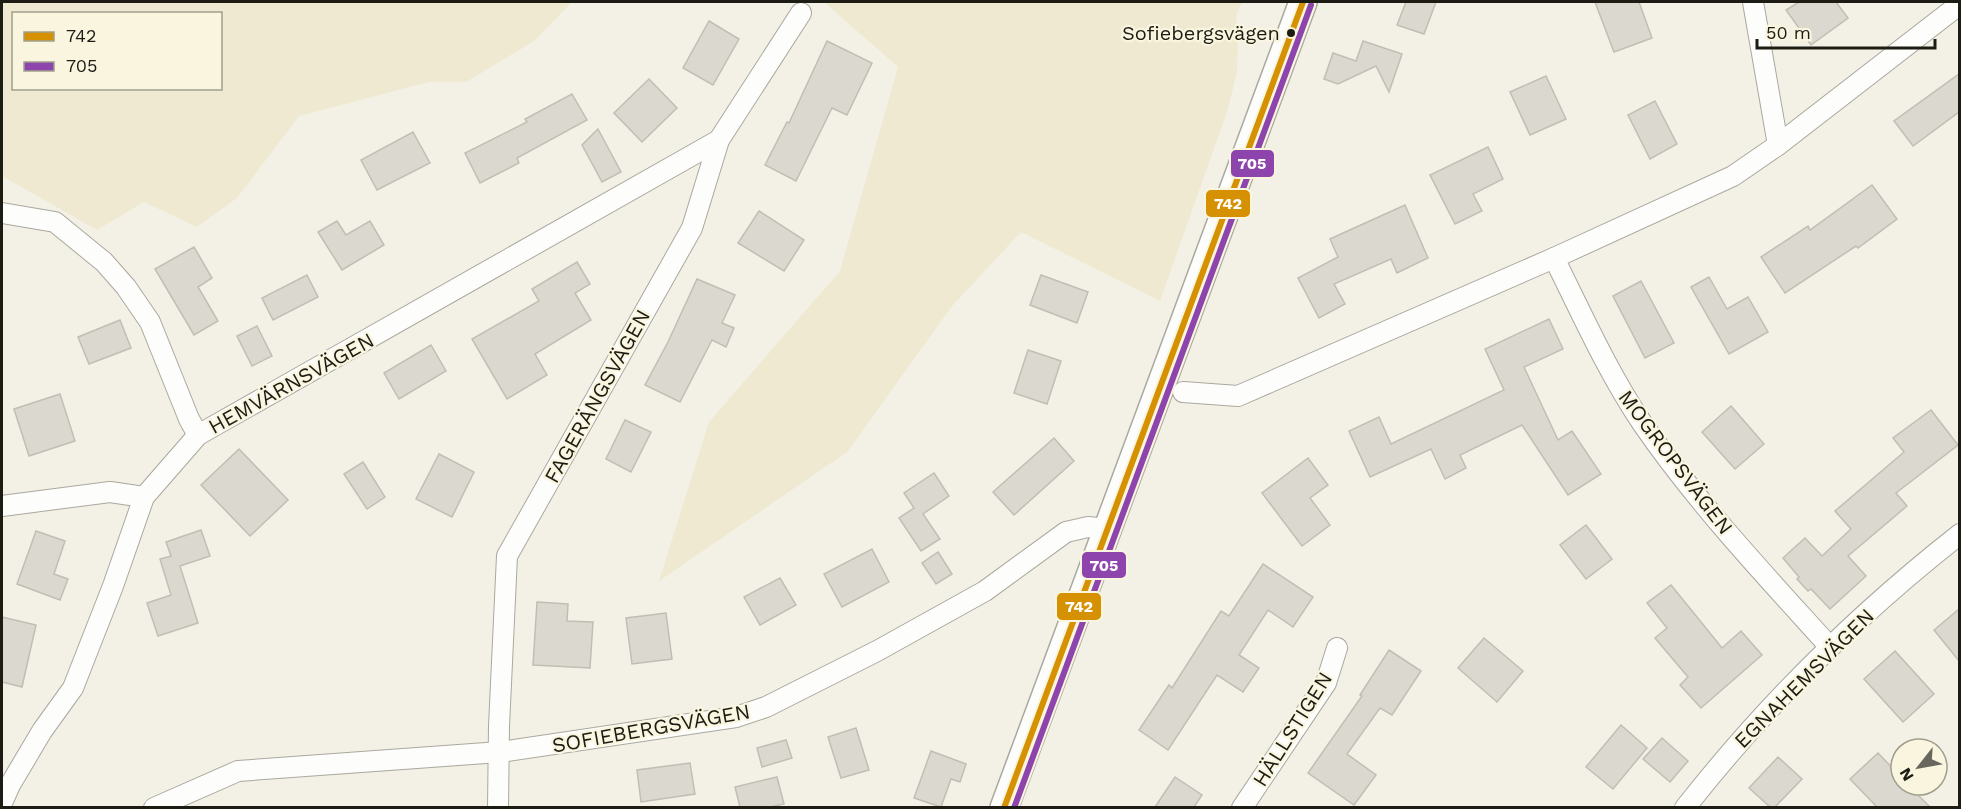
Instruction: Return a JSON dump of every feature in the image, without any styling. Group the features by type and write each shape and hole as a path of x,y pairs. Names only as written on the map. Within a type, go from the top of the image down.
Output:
{"main road":[{"path":"1004,807 1303,2"}],"street":[{"path":"1753,2 1778,145"},
{"path":"1183,392 1238,396 1554,258 1733,176 1778,145 1959,4"},
{"name":"FAGERÄNGSVÄGEN","path":"498,807 499,726 507,556 692,228 719,141 801,13"},
{"name":"HEMVÄRNSVÄGEN","path":"2,802 10,784 37,740 73,688 113,586 144,497 198,435 719,141"},
{"path":"2,213 55,222 104,262 126,286 150,322 189,419 198,435"},
{"name":"MOGROPSVÄGEN","path":"1554,258 1615,379 1643,423 1714,517 1829,646"},
{"path":"2,506 110,492 144,497"},
{"name":"SOFIEBERGSVÄGEN","path":"154,807 238,771 500,752 736,717 766,707 878,651 986,591 1066,531 1088,527 1107,529"},
{"name":"EGNAHEMSVÄGEN","path":"1685,807 1718,766 1829,646 1959,534"},
{"name":"HÄLLSTIGEN","path":"1242,807 1326,683 1337,648"}],"shaded area":[{"path":"2,2 572,2 534,41 466,82 429,82 299,116 237,198 197,227 144,202 97,230 2,176"},
{"path":"824,2 1242,2 1236,16 1237,72 1228,109 1160,301 1021,232 953,305 847,452 659,581 709,422 840,271 898,67"}],"building":[{"path":"1406,2 1436,2 1424,34 1397,25"},
{"path":"1595,2 1639,2 1652,38 1614,52"},
{"path":"1799,2 1836,2 1848,18 1811,45 1786,10"},
{"path":"709,21 739,39 713,85 683,68"},
{"path":"827,41 872,63 847,115 832,108 796,181 765,165 787,122 789,123"},
{"path":"1363,41 1402,54 1389,92 1376,66 1338,84 1324,79 1333,53 1356,61"},
{"path":"1959,74 1959,112 1913,146 1894,121"},
{"path":"1546,76 1566,119 1530,135 1510,92"},
{"path":"649,79 677,108 642,142 614,113"},
{"path":"572,94 587,120 517,158 519,163 480,183 465,153 527,122 525,119"},
{"path":"1655,101 1677,144 1650,159 1628,115"},
{"path":"598,129 621,172 602,182 582,145"},
{"path":"413,132 430,163 377,190 361,160"},
{"path":"1488,147 1503,179 1473,194 1482,211 1455,224 1430,175"},
{"path":"1872,185 1897,219 1858,248 1856,246 1785,293 1761,257 1808,226 1810,230"},
{"path":"1405,205 1428,258 1397,273 1391,259 1334,284 1345,304 1319,318 1298,278 1338,257 1330,239"},
{"path":"759,211 804,240 784,271 738,243"},
{"path":"337,221 346,235 370,221 384,245 342,270 318,232"},
{"path":"194,247 212,278 198,287 218,321 194,335 155,269"},
{"path":"577,262 590,284 575,293 591,320 535,354 547,375 507,399 472,339 539,301 532,289"},
{"path":"307,275 318,297 273,320 262,298"},
{"path":"1041,275 1088,292 1077,323 1030,305"},
{"path":"1709,277 1727,309 1748,297 1768,332 1729,354 1691,287"},
{"path":"697,279 735,295 722,323 734,328 726,347 712,340 680,402 645,385"},
{"path":"1641,281 1674,343 1645,358 1613,296"},
{"path":"1549,319 1563,349 1524,367 1558,440 1572,431 1601,474 1568,495 1522,425 1460,455 1466,468 1445,479 1431,449 1370,477 1349,431 1379,417 1391,444 1504,390 1485,349"},
{"path":"120,320 131,348 89,364 78,337"},
{"path":"257,326 272,356 252,366 237,336"},
{"path":"431,345 446,371 399,399 384,373"},
{"path":"1028,350 1061,361 1047,404 1014,393"},
{"path":"60,394 75,441 29,456 14,409"},
{"path":"1731,406 1764,444 1735,469 1702,432"},
{"path":"1931,410 1958,445 1896,493 1907,506 1848,556 1866,576 1830,609 1811,589 1808,591 1783,558 1805,538 1822,556 1851,529 1835,511 1904,452 1893,438"},
{"path":"625,420 651,432 631,472 606,459"},
{"path":"1054,438 1074,461 1014,515 993,492"},
{"path":"239,449 288,500 250,536 201,485"},
{"path":"439,454 474,472 452,517 416,499"},
{"path":"1308,458 1328,485 1310,498 1330,525 1302,546 1262,493"},
{"path":"363,462 385,497 367,509 344,474"},
{"path":"934,473 949,496 923,514 940,539 921,551 899,518 914,508 904,493"},
{"path":"1586,525 1612,559 1586,579 1560,545"},
{"path":"201,530 210,556 180,566 198,623 158,636 147,603 171,595 160,559 171,556 166,542"},
{"path":"36,531 65,541 54,574 68,579 60,600 17,584"},
{"path":"872,549 889,582 842,607 824,574"},
{"path":"938,552 952,574 936,584 922,563"},
{"path":"1263,564 1313,597 1293,627 1268,610 1239,655 1259,668 1243,692 1217,675 1168,750 1139,730 1169,685 1172,688 1221,611 1229,616"},
{"path":"780,578 796,605 760,625 744,597"},
{"path":"1671,585 1722,648 1741,631 1762,655 1701,708 1680,685 1688,677 1655,638 1667,628 1647,603"},
{"path":"537,602 568,604 567,621 593,622 590,668 533,665"},
{"path":"1959,609 1959,661 1934,630"},
{"path":"666,613 672,659 632,664 626,618"},
{"path":"2,617 36,625 22,687 2,682"},
{"path":"1484,638 1523,671 1497,702 1458,668"},
{"path":"1389,650 1421,671 1392,715 1380,708 1347,754 1376,775 1354,805 1308,773 1362,696 1360,695"},
{"path":"1895,651 1934,694 1903,722 1864,679"},
{"path":"1621,725 1647,748 1613,789 1586,767"},
{"path":"856,728 869,770 841,778 828,737"},
{"path":"1662,738 1688,761 1670,782 1643,759"},
{"path":"786,740 792,758 762,767 757,748"},
{"path":"931,751 966,764 960,782 951,779 941,807 914,798"},
{"path":"1878,753 1889,764 1889,797 1920,797 1930,807 1877,807 1850,779"},
{"path":"1778,757 1802,779 1775,807 1770,807 1749,788"},
{"path":"690,763 695,794 641,802 637,770"},
{"path":"777,777 784,804 770,807 740,807 735,787"},
{"path":"1175,777 1202,795 1194,807 1155,807"}],"transit line":[{"name":"742","path":"1004,808 1303,2"},
{"name":"705","path":"1014,808 1311,5"}],"place":[{"name":"Sofiebergsvägen","path":"1291,33"}]}
